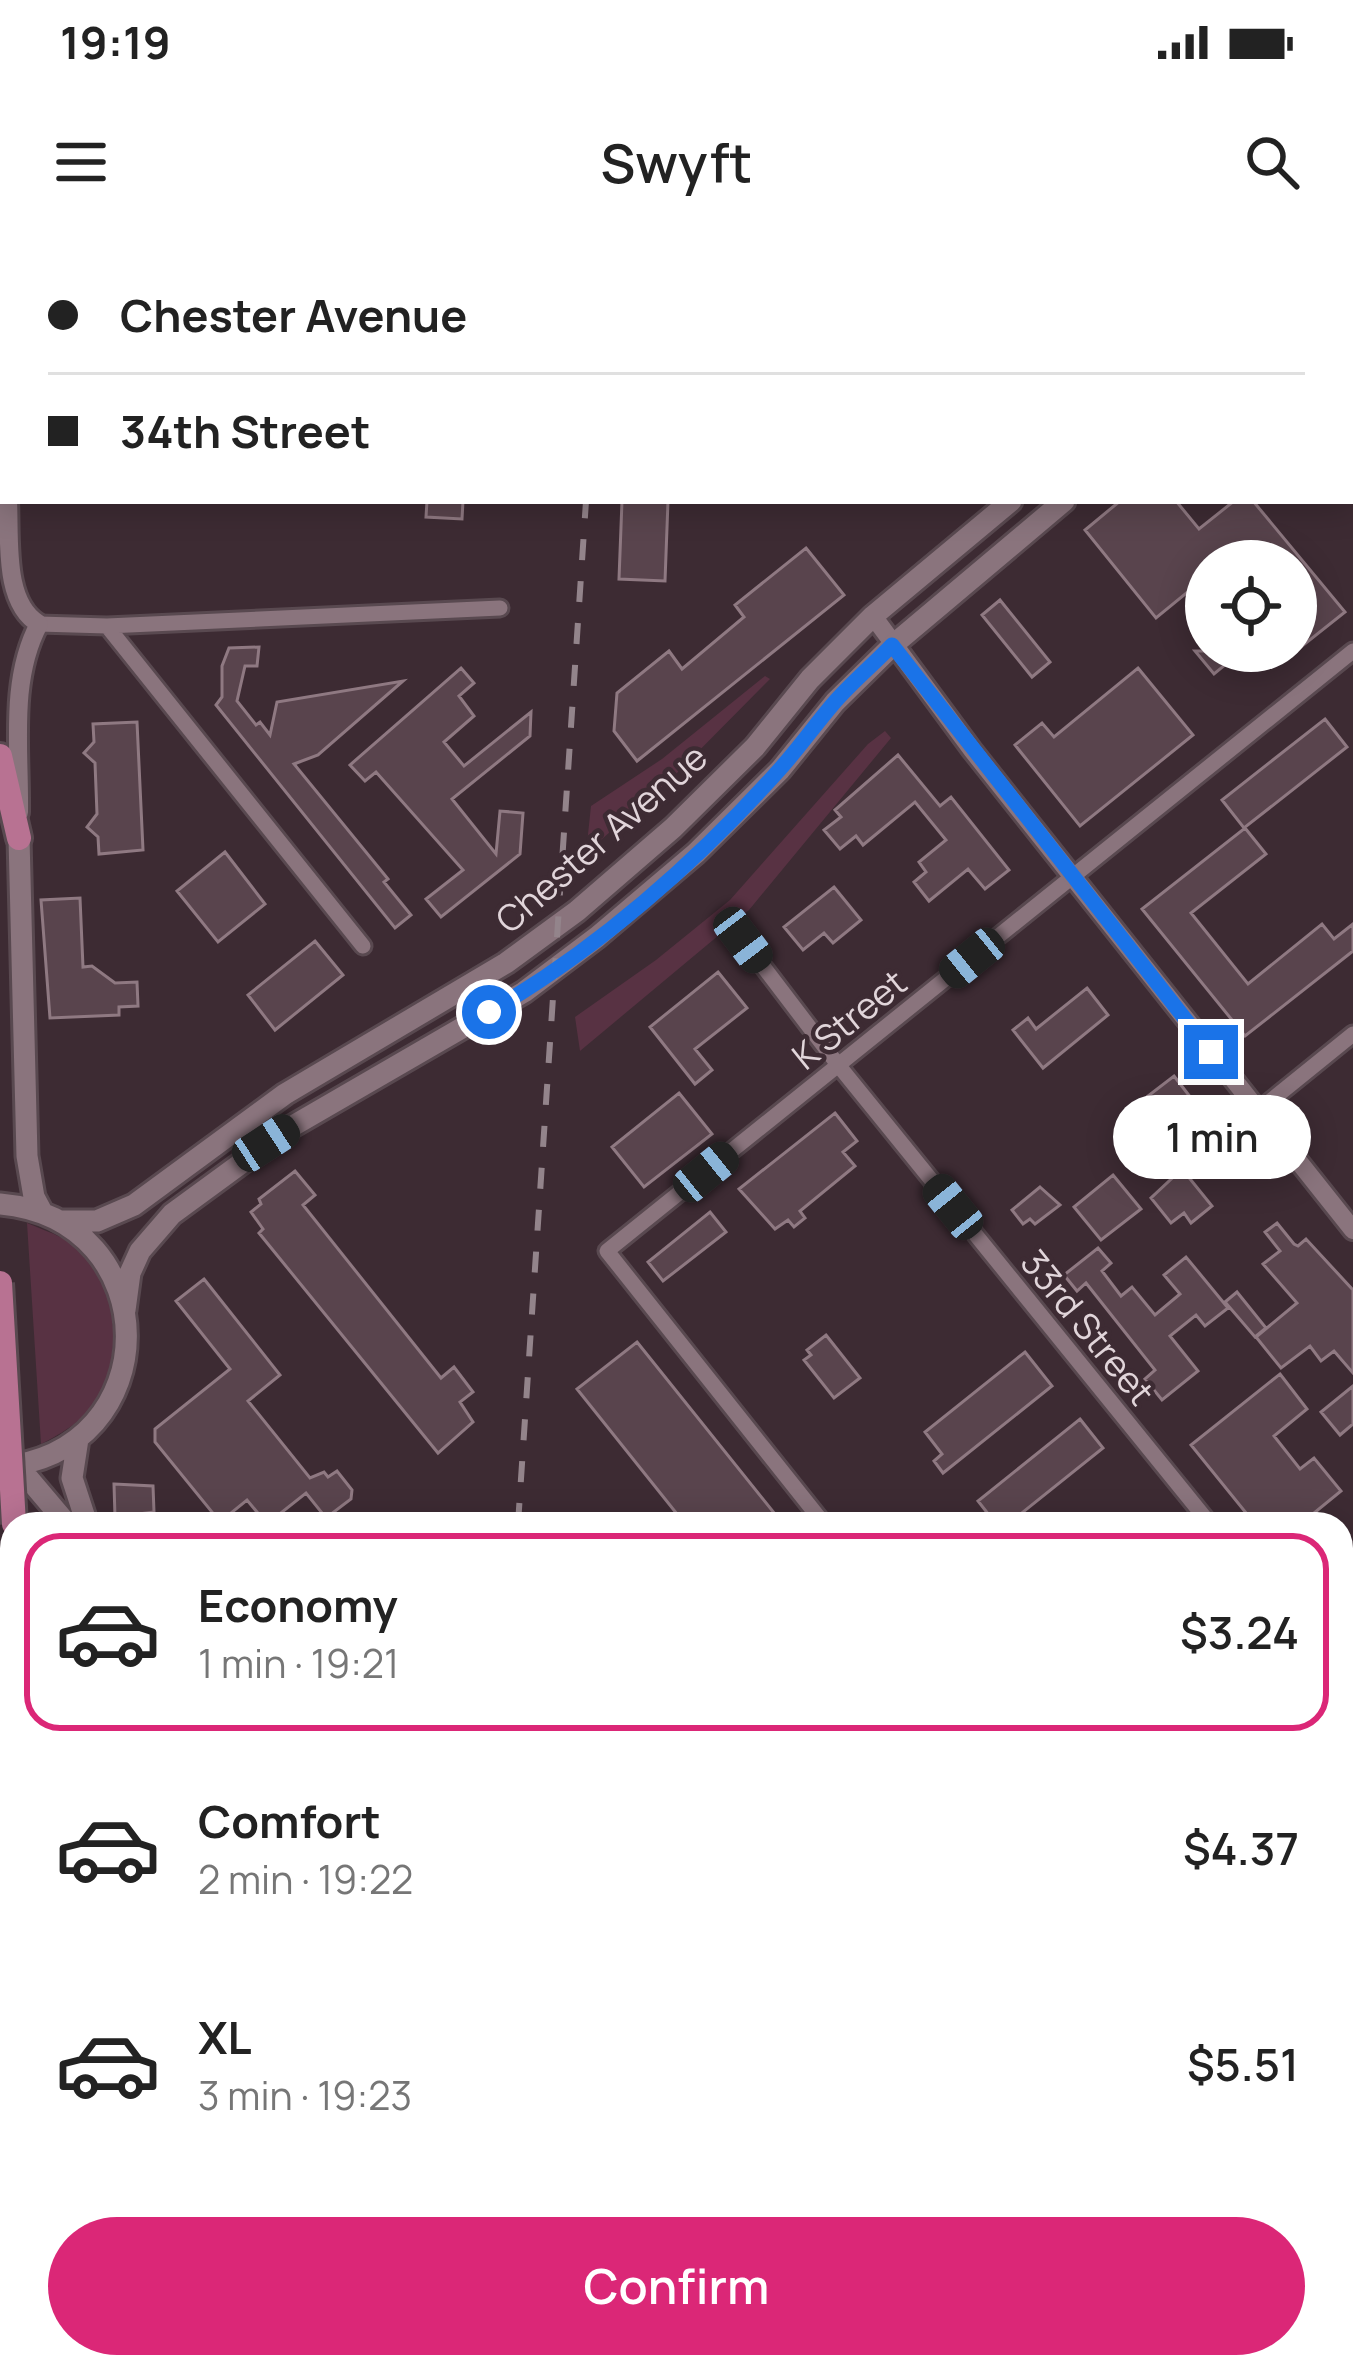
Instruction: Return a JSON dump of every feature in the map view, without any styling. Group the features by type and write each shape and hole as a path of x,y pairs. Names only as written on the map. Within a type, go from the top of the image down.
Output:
{"highway":[{"path":"0,756 19,838"},
{"path":"0,1283 13,1512"}],"main road":[{"name":"Chester Avenue","path":"51,1217 97,1221 134,1205 285,1094 506,963 541,937 673,828 755,747 810,679 873,616 1007,504"},
{"name":"Chester Avenue","path":"125,1310 130,1274 140,1251 172,1214 291,1126 524,992 597,938 780,770 835,701 892,645 1060,504"},
{"path":"19,838 27,1156 34,1197 51,1217 83,1237 103,1258 125,1310 128,1332 122,1376 97,1421 59,1452 9,1467 55,1512"},
{"path":"0,1204 51,1217"},
{"path":"78,1439 72,1478 83,1512"}],"street":[{"path":"8,504 15,593 28,617 39,624 107,626 500,608"},
{"path":"873,616 1072,878 1353,1230"},
{"path":"19,838 20,680 25,650 39,624"},
{"path":"107,626 363,946"},
{"name":"K Street","path":"814,1512 608,1252 1353,651"},
{"name":"33rd Street","path":"743,940 838,1066 1200,1512"},
{"path":"1258,1111 1353,1034"}],"shaded area":[{"path":"765,676 770,679 675,775 586,853 591,806 662,759"},
{"path":"885,731 891,738 749,910 580,1051 575,1017 730,900 868,744"},
{"path":"27,1223 62,1238 94,1269 111,1310 113,1332 107,1377 93,1405 73,1425 41,1444"}],"building":[{"path":"427,504 463,504 462,519 426,517"},
{"path":"622,504 668,504 665,581 619,579"},
{"path":"1116,504 1178,504 1199,529 1230,504 1255,504 1285,540 1185,540 1185,594 1156,618 1085,530"},
{"path":"806,548 844,595 637,761 614,731 617,693 669,651 682,669 744,617 735,605"},
{"path":"1317,578 1345,612 1317,634"},
{"path":"1000,600 1050,662 1032,677 982,615"},
{"path":"259,647 257,666 245,666 237,701 270,735 277,702 403,681 318,755 294,764 388,879 384,882 411,915 395,928 216,705 222,697 222,666 229,648"},
{"path":"461,668 474,683 459,696 474,716 444,742 464,766 531,712 530,736 452,799 496,854 500,811 523,813 520,854 441,917 426,899 463,870 376,772 365,781 350,765"},
{"path":"1138,668 1193,735 1080,826 1015,745 1042,723 1054,737"},
{"path":"1325,719 1347,747 1244,828 1222,800"},
{"path":"137,722 143,850 99,854 98,837 87,827 97,814 95,763 84,753 94,742 93,724"},
{"path":"898,755 940,806 951,797 1009,870 985,889 968,869 929,901 914,882 926,872 919,862 946,840 915,802 863,845 856,836 840,849 824,830 841,817 835,810"},
{"path":"1245,828 1266,854 1191,913 1248,984 1322,924 1334,939 1353,924 1353,951 1245,1036 1142,909"},
{"path":"225,852 265,904 218,942 177,891"},
{"path":"834,887 861,920 833,943 824,933 803,950 784,927"},
{"path":"80,898 83,967 92,966 115,983 137,982 138,1006 119,1007 119,1015 50,1018 41,900"},
{"path":"315,941 343,975 275,1030 248,995"},
{"path":"718,972 747,1008 695,1049 712,1070 695,1084 650,1027"},
{"path":"1087,988 1108,1015 1043,1068 1013,1030 1028,1018 1036,1029"},
{"path":"1174,1076 1198,1107 1173,1127 1148,1096"},
{"path":"679,1093 712,1134 644,1187 612,1147"},
{"path":"835,1113 857,1141 843,1152 855,1166 800,1211 805,1218 794,1227 788,1220 775,1229 739,1189"},
{"path":"1182,1169 1212,1206 1191,1223 1184,1213 1171,1223 1151,1198"},
{"path":"295,1171 315,1195 303,1205 441,1378 454,1367 473,1392 460,1402 473,1422 438,1453 259,1233 263,1229 251,1212 261,1204 259,1199"},
{"path":"1113,1175 1141,1209 1101,1240 1074,1207"},
{"path":"1040,1187 1060,1205 1035,1224 1030,1219 1023,1224 1012,1210"},
{"path":"710,1212 726,1232 663,1281 648,1262"},
{"path":"1277,1223 1294,1244 1306,1239 1353,1290 1353,1373 1334,1351 1321,1361 1310,1346 1281,1368 1256,1337 1297,1303 1263,1264 1280,1251 1265,1232"},
{"path":"1098,1248 1111,1263 1102,1271 1121,1296 1132,1287 1155,1315 1180,1294 1164,1275 1186,1257 1228,1308 1205,1326 1196,1315 1170,1336 1198,1371 1162,1400 1145,1379 1155,1370 1086,1283 1077,1291 1064,1275"},
{"path":"204,1279 280,1375 248,1401 310,1478 337,1471 352,1490 351,1499 334,1512 321,1512 306,1493 282,1512 257,1512 247,1500 232,1512 212,1512 155,1442 155,1429 230,1369 176,1301"},
{"path":"1237,1292 1266,1328 1255,1337 1225,1302"},
{"path":"826,1335 860,1378 834,1398 804,1360 811,1355 807,1350"},
{"path":"637,1342 773,1512 675,1512 577,1389"},
{"path":"1025,1352 1052,1386 943,1473 934,1461 942,1454 925,1432"},
{"path":"1280,1374 1307,1409 1274,1436 1300,1469 1314,1458 1341,1491 1315,1512 1245,1512 1191,1445"},
{"path":"1353,1386 1353,1424 1340,1435 1321,1412"},
{"path":"1080,1419 1103,1448 1023,1512 987,1512 978,1501"},
{"path":"114,1484 153,1486 154,1512 115,1512"}],"railway":[{"path":"519,1512 586,504"}],"route":[{"path":"489,1012 597,938 696,853 780,770 835,701 892,645 1211,1052"}]}
